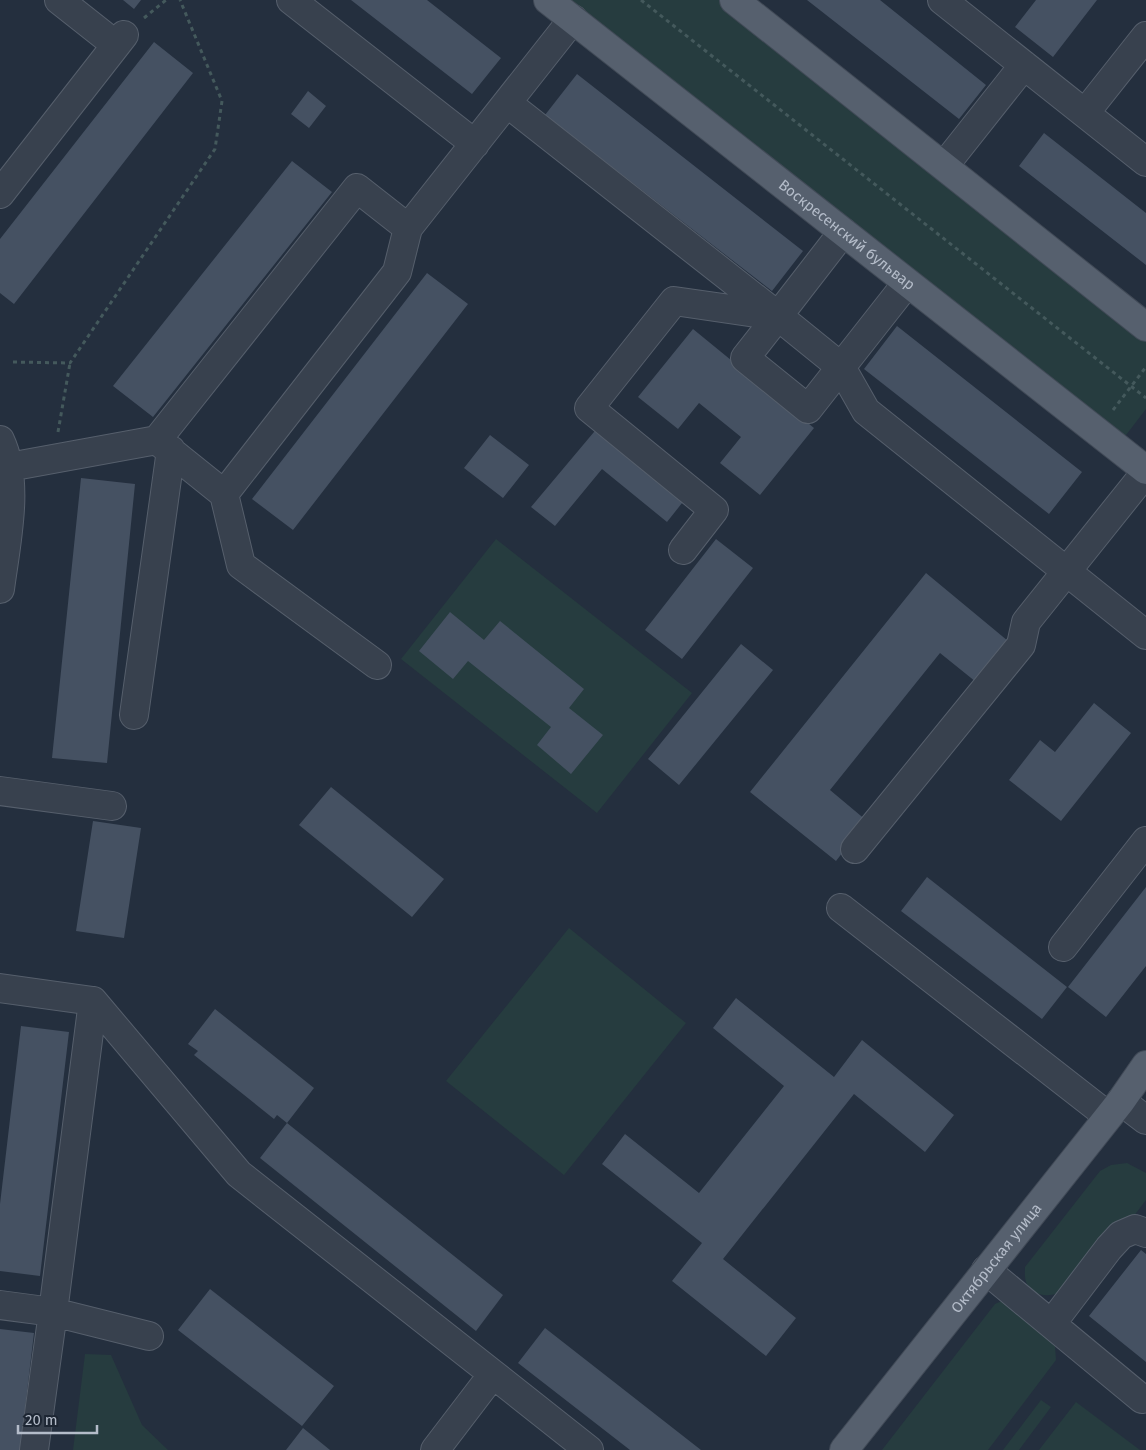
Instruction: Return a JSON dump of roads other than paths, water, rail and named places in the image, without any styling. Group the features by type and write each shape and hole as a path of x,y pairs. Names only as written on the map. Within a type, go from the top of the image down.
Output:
{"main road":[{"name":"Воскресенский бульвар","path":"548,0 1146,471"},
{"path":"734,0 1146,327"},
{"name":"Октябрьская улица","path":"844,1450 1146,1065"}],"street":[{"path":"0,194 120,40 60,0"},
{"path":"291,0 475,144"},
{"path":"942,0 1146,162"},
{"path":"224,494 397,272 408,228 573,20"},
{"path":"1085,113 1146,36"},
{"path":"944,166 1024,64"},
{"path":"507,103 841,367 866,411 1146,635"},
{"path":"134,715 164,445 357,188 408,228"},
{"path":"843,232 745,358 808,409 907,283"},
{"path":"683,550 714,510 589,408 674,301 778,316"},
{"path":"0,440 9,467 9,515 1,578"},
{"path":"9,467 164,445 224,494 240,565 377,665"},
{"path":"856,849 1021,645 1026,622 1146,471"},
{"path":"0,791 112,806"},
{"path":"1063,947 1146,841"},
{"path":"842,908 1114,1108 1146,1120"},
{"path":"0,988 93,1001 239,1174 589,1450"},
{"path":"34,1450 93,1001"},
{"path":"1052,1323 1121,1235 1135,1229 1146,1233"},
{"path":"986,1270 1144,1393"},
{"path":"0,1305 53,1312 148,1336"},
{"path":"435,1450 493,1374"}]}
